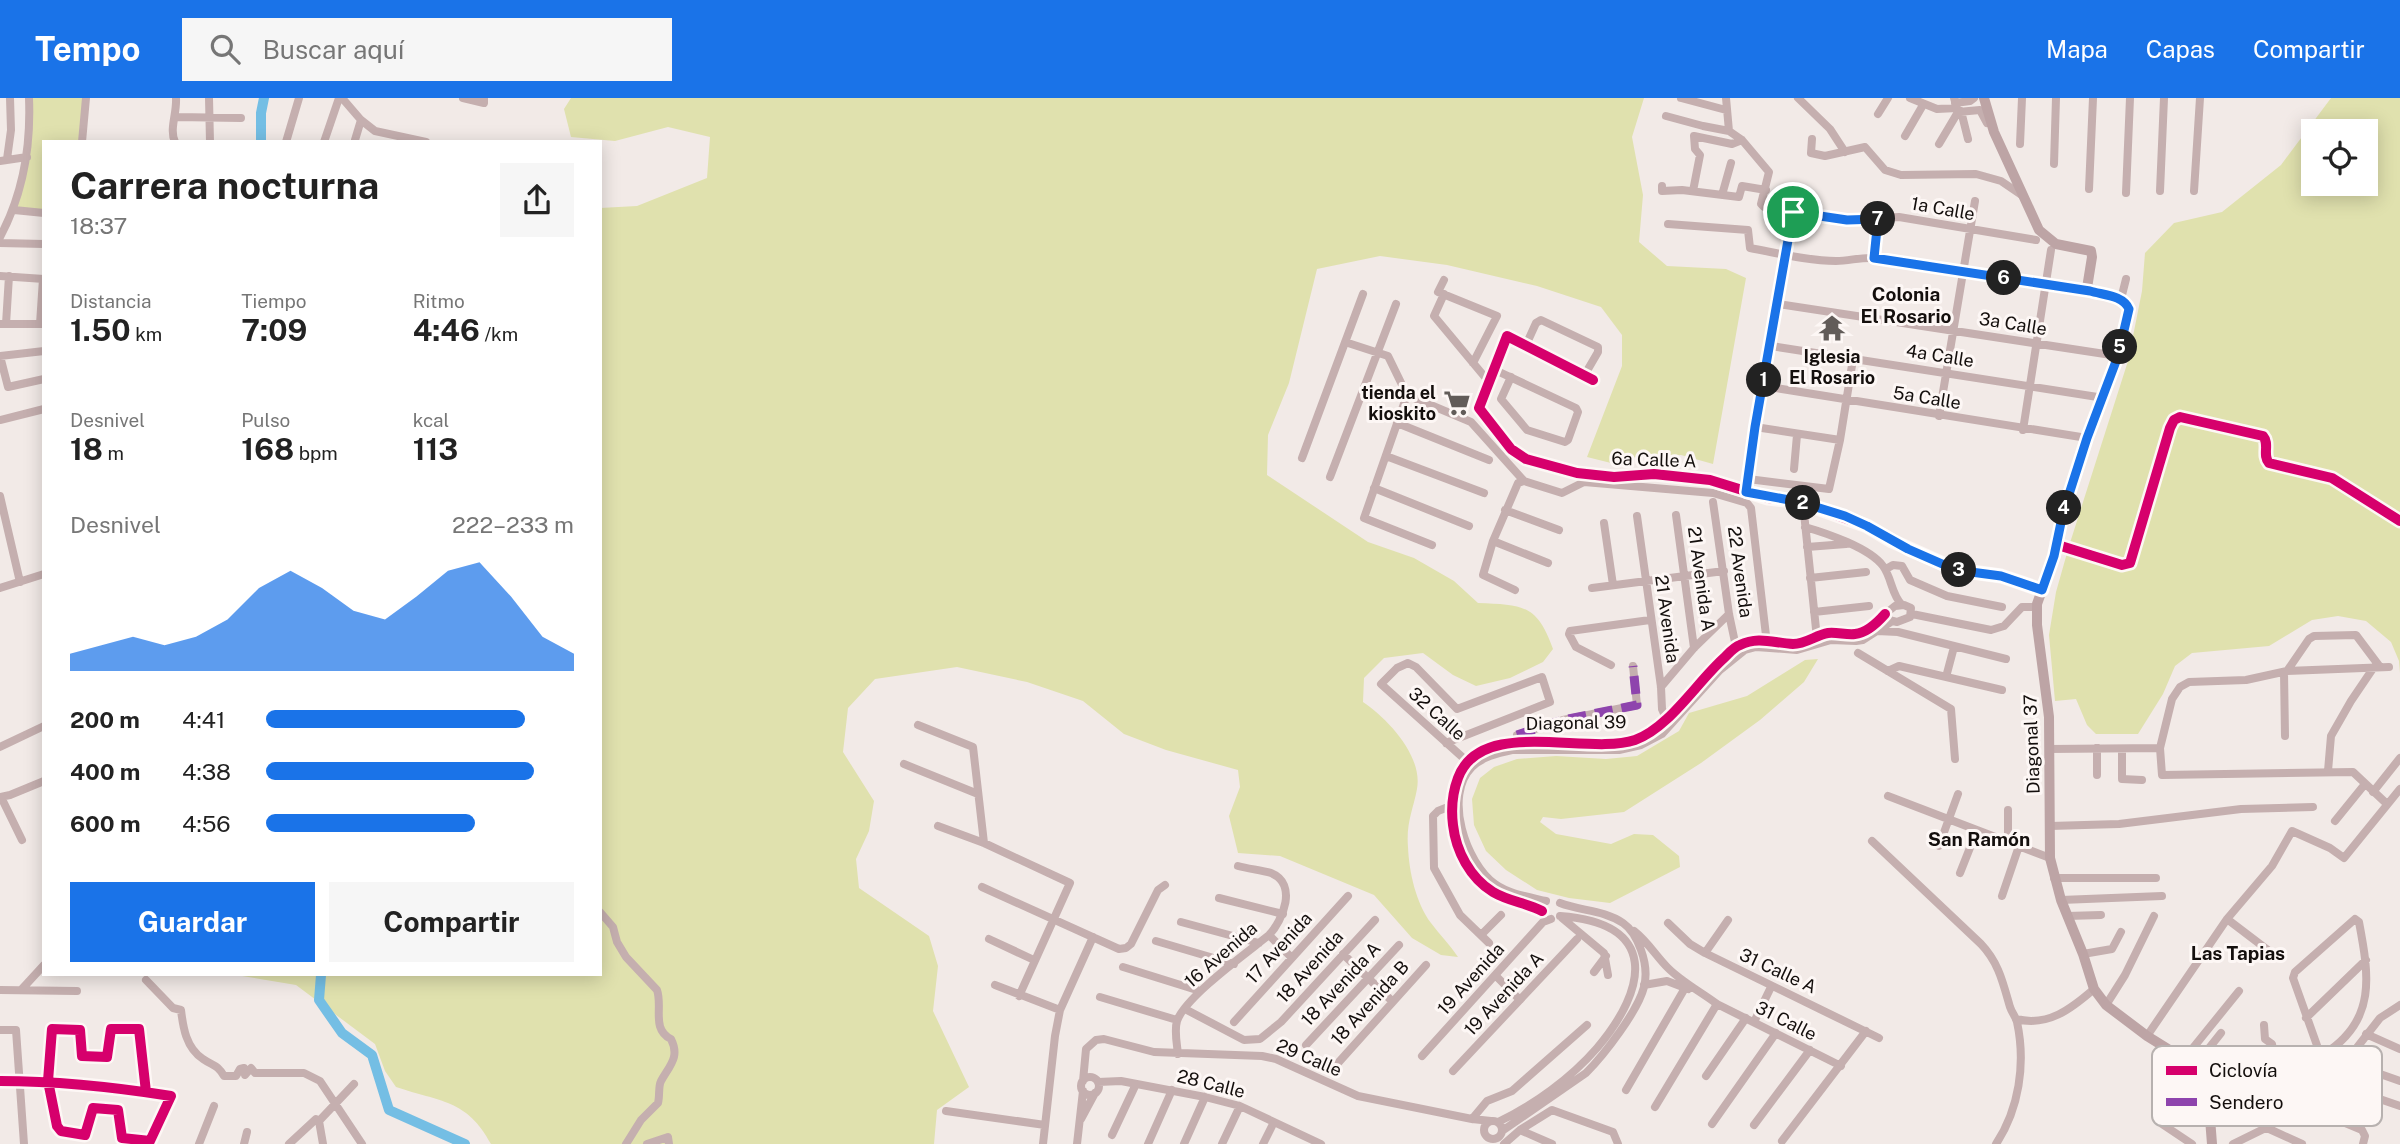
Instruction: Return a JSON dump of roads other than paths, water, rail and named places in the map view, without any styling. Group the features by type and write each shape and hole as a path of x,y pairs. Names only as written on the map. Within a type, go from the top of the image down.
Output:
{"main road":[{"path":"1984,98 1992,127 2035,223 2044,236 2056,244 2091,251 2087,286 2090,291 2121,299"},
{"name":"Diagonal 37","path":"2121,299 2129,309 2118,356 2087,438 2037,607 2049,717 2050,858 2061,900 2094,989 2106,1005 2163,1046"},
{"name":"Diagonal 37","path":"2212,1126 2213,1144"}],"street":[{"path":"10,98 11,130 4,160 27,157"},
{"path":"29,98 27,157 15,210 0,240 42,244"},
{"path":"82,140 86,98"},
{"path":"174,140 172,136 176,98"},
{"path":"209,98 210,140"},
{"path":"287,140 299,98"},
{"path":"325,140 340,98 375,131 396,139"},
{"path":"463,98 484,103 484,98"},
{"path":"1681,98 1726,110"},
{"path":"1726,98 1729,131"},
{"path":"1798,98 1830,129 1845,152"},
{"path":"1878,114 1888,98"},
{"path":"1910,98 1923,105 1949,110 1974,98"},
{"path":"2020,144 2022,98"},
{"path":"2054,164 2056,98"},
{"path":"2089,189 2093,98"},
{"path":"2126,192 2130,98"},
{"path":"2160,191 2164,98"},
{"path":"2194,191 2200,98"},
{"path":"1905,136 1923,105"},
{"path":"1957,106 1980,110 1987,124 1992,127"},
{"path":"1957,106 1968,139"},
{"path":"1939,144 1957,106"},
{"path":"1662,186 1662,191 1693,191 1739,197 1742,186 1766,190 1769,172 1742,140 1729,131 1666,116"},
{"path":"176,117 241,118"},
{"path":"355,140 361,120"},
{"path":"1693,191 1700,155 1695,149 1694,136 1732,144 1742,140"},
{"path":"1812,139 1811,153 1825,156 1867,148 1885,170 1900,175 1982,175 2001,181 2025,198"},
{"path":"1722,195 1731,163"},
{"name":"1a Calle","path":"1766,190 1762,206 1793,212 1847,220 1899,217 2036,240"},
{"path":"1939,415 1975,201"},
{"path":"15,210 42,213"},
{"path":"1746,492 1793,212"},
{"path":"1874,258 1878,219"},
{"path":"1668,224 1748,230 1750,248 1786,255 1838,261 1859,257 1874,258 2090,291"},
{"path":"2023,430 2051,250"},
{"path":"42,279 4,276 3,324 42,324"},
{"path":"2121,299 2126,279"},
{"path":"1444,280 1438,292 1497,316 1473,363"},
{"path":"1302,458 1363,294"},
{"path":"1444,294 1434,316 1489,382 1507,336 1593,380"},
{"path":"1330,477 1396,304"},
{"name":"3a Calle","path":"1778,304 2118,356"},
{"path":"1526,345 1536,323 1541,320 1598,347 1598,352 1584,376"},
{"path":"1345,341 1388,356 1407,395 1471,422 1524,481 1562,493 1584,482 1713,493 1747,503 1751,508 1768,644"},
{"name":"4a Calle","path":"1771,345 2104,398"},
{"path":"42,351 0,356 7,387 42,379"},
{"path":"1748,479 1825,489 1831,487 1853,359"},
{"path":"1495,370 1511,377 1576,408 1578,412 1569,440 1565,442 1527,429 1501,399 1511,377"},
{"name":"6a Calle A","path":"1489,382 1479,408 1511,449 1526,459 1577,473 1614,477 1654,474 1710,480 1746,492 1800,502 1845,516 1945,566 2001,576 2042,590"},
{"name":"5a Calle","path":"1763,386 2023,430 2087,438"},
{"path":"1407,395 1364,518 1432,545"},
{"path":"0,420 42,410"},
{"path":"2057,542 2061,546 2122,565 2130,563 2170,428 2177,418 2263,436 2269,463 2332,478 2400,521"},
{"path":"1397,423 1489,460"},
{"path":"1755,427 1840,440"},
{"path":"1794,469 1797,435"},
{"path":"1386,456 1484,493"},
{"path":"1515,590 1483,575 1505,510 1518,483 1524,481"},
{"path":"1374,488 1469,526"},
{"path":"0,496 20,582"},
{"name":"22 Avenida","path":"1713,502 1736,647"},
{"path":"1505,510 1559,530"},
{"path":"1804,513 1815,629"},
{"name":"21 Avenida A","path":"1676,515 1694,648"},
{"name":"21 Avenida","path":"1637,516 1662,709 1669,721"},
{"path":"1604,523 1613,585"},
{"path":"1805,527 1825,532 1875,558 1886,570 1897,600 1911,608 1904,626 1907,634"},
{"path":"1493,541 1548,563"},
{"path":"1807,547 1849,544"},
{"path":"1886,570 1893,565 1902,566 1910,580 1947,596 2002,607"},
{"path":"1886,570 1885,619 1891,622 1907,618 1991,631 2004,626 2022,607 2037,607"},
{"path":"1592,588 1724,571"},
{"path":"1810,578 1866,572"},
{"path":"0,588 42,576"},
{"name":"Diagonal 39","path":"1470,764 1511,750 1631,748 1651,741 1737,654 1750,648 1768,644 1793,644 1830,633 1855,634 1872,626 1887,612 1902,605"},
{"path":"1814,612 1869,606"},
{"path":"1661,687 1694,648 1729,614"},
{"path":"1895,632 1907,618"},
{"path":"1611,665 1576,647 1570,632 1650,620"},
{"name":"Diagonal 39","path":"1470,764 1495,747 1518,742 1630,741 1669,721 1714,666 1736,647 1754,640 1797,650 1831,640 1856,641 1891,622"},
{"path":"1877,631 1907,634 2006,659"},
{"path":"2285,736 2285,671 2309,639 2318,635 2356,635 2381,667"},
{"path":"1946,677 1954,647"},
{"path":"1858,653 1951,709 1955,759"},
{"name":"32 Calle","path":"1446,743 1550,702 1542,677 1457,709 1416,667 1408,663 1397,668 1381,684 1446,743 1470,764"},
{"path":"1517,735 1563,720 1637,705 1633,666"},
{"path":"1888,671 1899,666 2002,690"},
{"path":"2381,667 2285,671 2246,680 2189,682 2180,687 2172,699 2160,748 2161,772 2165,776 2353,772 2387,804"},
{"path":"2329,771 2331,736 2351,701 2381,667"},
{"path":"918,725 973,747 984,843"},
{"path":"0,747 42,727"},
{"path":"1539,728 1541,742"},
{"path":"2049,748 2160,748"},
{"path":"2097,748 2097,775"},
{"path":"2122,748 2122,778 2142,780"},
{"path":"2373,792 2400,758"},
{"path":"904,764 978,794"},
{"path":"1470,764 1456,782 1458,848 1464,862 1492,891 1550,917 1567,920 1606,956 1608,975"},
{"path":"22,840 0,797 42,782"},
{"path":"2335,821 2365,784"},
{"path":"2147,1036 2227,919 2272,866 2292,831 2330,848 2344,858 2400,789"},
{"path":"1939,846 1958,794"},
{"path":"1888,796 2050,858"},
{"path":"1455,805 1435,813 1433,868 1460,915 1489,943"},
{"path":"1455,805 1466,845 1483,872 1496,885 1509,891 1546,901 1550,917"},
{"path":"2050,826 2119,824 2241,809 2313,807"},
{"path":"2008,810 2008,841"},
{"path":"938,826 984,843 1070,883 1019,996"},
{"path":"1960,873 1977,830"},
{"path":"1872,841 1992,955 2000,969 2016,1018 2020,1056 2017,1097 2007,1126 1996,1144"},
{"path":"2002,896 2019,846"},
{"path":"1219,898 1283,914 1286,896 1280,879 1272,874 1238,866"},
{"path":"2054,878 2156,878"},
{"path":"982,887 1119,949 1126,948 1139,932 1158,890 1165,886"},
{"name":"17 Avenida","path":"1234,1022 1348,896"},
{"path":"2061,900 2162,896"},
{"name":"31 Calle","path":"1546,901 1554,900 1599,912 1626,925 1646,940 1679,978 1717,1004"},
{"path":"1550,917 1563,910 1560,903"},
{"path":"602,914 613,927 617,943 626,957 657,990 659,1026 671,1039 676,1050 670,1069 660,1082 658,1103 641,1120 626,1144"},
{"name":"16 Avenida","path":"1177,1020 1200,991 1269,935 1283,914"},
{"path":"1481,935 1501,915"},
{"path":"2067,916 2101,915"},
{"path":"2106,1005 2125,975 2154,916"},
{"path":"1550,917 1598,922 1617,931 1628,943 1634,956 1637,972 1635,987 1610,1031 1580,1065 1491,1139 1485,1137 1472,1119 1484,1104 1512,1091 1587,1025"},
{"name":"19 Avenida","path":"1422,1056 1550,917"},
{"path":"2227,919 2273,954"},
{"path":"2317,1046 2293,978 2295,972 2355,919 2359,922 2368,974 2362,1014 2350,1031 2333,1046"},
{"name":"18 Avenida","path":"1185,1009 1244,1040 1260,1039 1268,1034 1376,920"},
{"path":"1705,953 1728,920"},
{"path":"1181,922 1259,943"},
{"name":"31 Calle A","path":"1668,923 1690,944 1705,953 1879,1038"},
{"path":"1498,1131 1591,1068 1640,998 1644,985 1644,958 1636,937 1626,925"},
{"path":"2083,954 2112,949 2121,932"},
{"path":"1269,935 1292,958"},
{"path":"1043,1144 1060,1010 1093,937"},
{"path":"989,939 1034,960"},
{"name":"19 Avenida A","path":"1453,1071 1577,939"},
{"path":"1156,941 1234,964"},
{"name":"18 Avenida A","path":"1306,1045 1399,945"},
{"path":"1343,954 1392,1001"},
{"path":"1594,972 1606,956"},
{"path":"2306,1018 2366,960"},
{"name":"18 Avenida B","path":"1338,1063 1426,965"},
{"path":"21,989 42,967"},
{"path":"1123,967 1200,991"},
{"path":"1495,975 1520,1000"},
{"path":"146,980 173,1008 181,1010 181,1023 185,1028 188,1044 203,1060 219,1068 224,1076 236,1076 240,1069 244,1068 245,1075 251,1068 255,1073 304,1073 320,1081 362,1144"},
{"name":"31 Calle","path":"1644,985 1661,981 1672,982 1841,1066"},
{"path":"995,985 1060,1010"},
{"path":"1706,1076 1750,1020 1771,987"},
{"path":"1626,1090 1685,988"},
{"path":"2016,1018 2035,1021 2059,1015 2094,989"},
{"path":"0,990 77,990"},
{"path":"2194,1046 2239,990"},
{"path":"1100,997 1177,1020 1178,1054"},
{"path":"1655,1107 1717,1004"},
{"path":"2357,1046 2380,1018 2399,1007"},
{"path":"2264,1025 2265,1039 2272,1046"},
{"path":"0,1081 48,1081 171,1096 150,1141 122,1138 118,1110 93,1108 85,1135 61,1131 57,1126 48,1081 52,1029 80,1030 82,1056 107,1057 111,1029 139,1029 146,1092"},
{"path":"0,1030 16,1030 24,1144"},
{"path":"1782,1141 1866,1031"},
{"path":"2350,1031 2356,1046"},
{"path":"1712,1124 1776,1033"},
{"path":"2210,1046 2221,1033"},
{"path":"2366,1034 2400,1049"},
{"name":"29 Calle","path":"1085,1058 1086,1049 1092,1042 1104,1040 1154,1052 1262,1056 1276,1059 1358,1096 1472,1119 1498,1131"},
{"path":"1754,1125 1810,1050"},
{"path":"1077,1144 1085,1058"},
{"path":"1080,1122 1097,1086 1085,1058"},
{"path":"2382,1075 2400,1081"},
{"path":"1083,1081 1090,1078 1097,1086"},
{"path":"323,1144 319,1121 354,1084"},
{"path":"1112,1135 1133,1084"},
{"name":"28 Calle","path":"1097,1086 1133,1084 1240,1106 1274,1122 1301,1140 1321,1144"},
{"path":"1083,1091 1089,1095 1097,1086"},
{"path":"1148,1144 1172,1090"},
{"path":"1184,1144 1205,1097"},
{"path":"2382,1100 2400,1106"},
{"path":"1484,1104 1498,1131"},
{"path":"199,1144 214,1106"},
{"path":"1222,1144 1240,1106"},
{"path":"946,1111 1045,1125"},
{"path":"1520,1130 1546,1112 1557,1111 1613,1132 1617,1140"},
{"path":"289,1144 316,1119 319,1121"},
{"path":"1262,1144 1274,1122"},
{"path":"1485,1137 1486,1123 1498,1131 1520,1130 1552,1144"},
{"path":"2165,1126 2192,1144"},
{"path":"2233,1144 2271,1126"},
{"path":"2352,1126 2362,1130 2365,1136 2363,1144"},
{"path":"2267,1128 2302,1144"},
{"path":"244,1144 247,1132"},
{"path":"2242,1144 2255,1133"},
{"path":"647,1144 662,1137 668,1137 669,1144"}],"waterway":[{"path":"261,140 264,98"},
{"path":"321,976 319,1000 342,1033 372,1055 389,1110 465,1144"}],"place":[{"name":"Iglesia El Rosario","path":"1832,328"},
{"name":"tienda el kioskito","path":"1457,403"}],"district":[{"name":"Colonia El Rosario","path":"1906,305"},
{"name":"San Ramón","path":"1979,839"},
{"name":"Las Tapias","path":"2238,953"}]}
